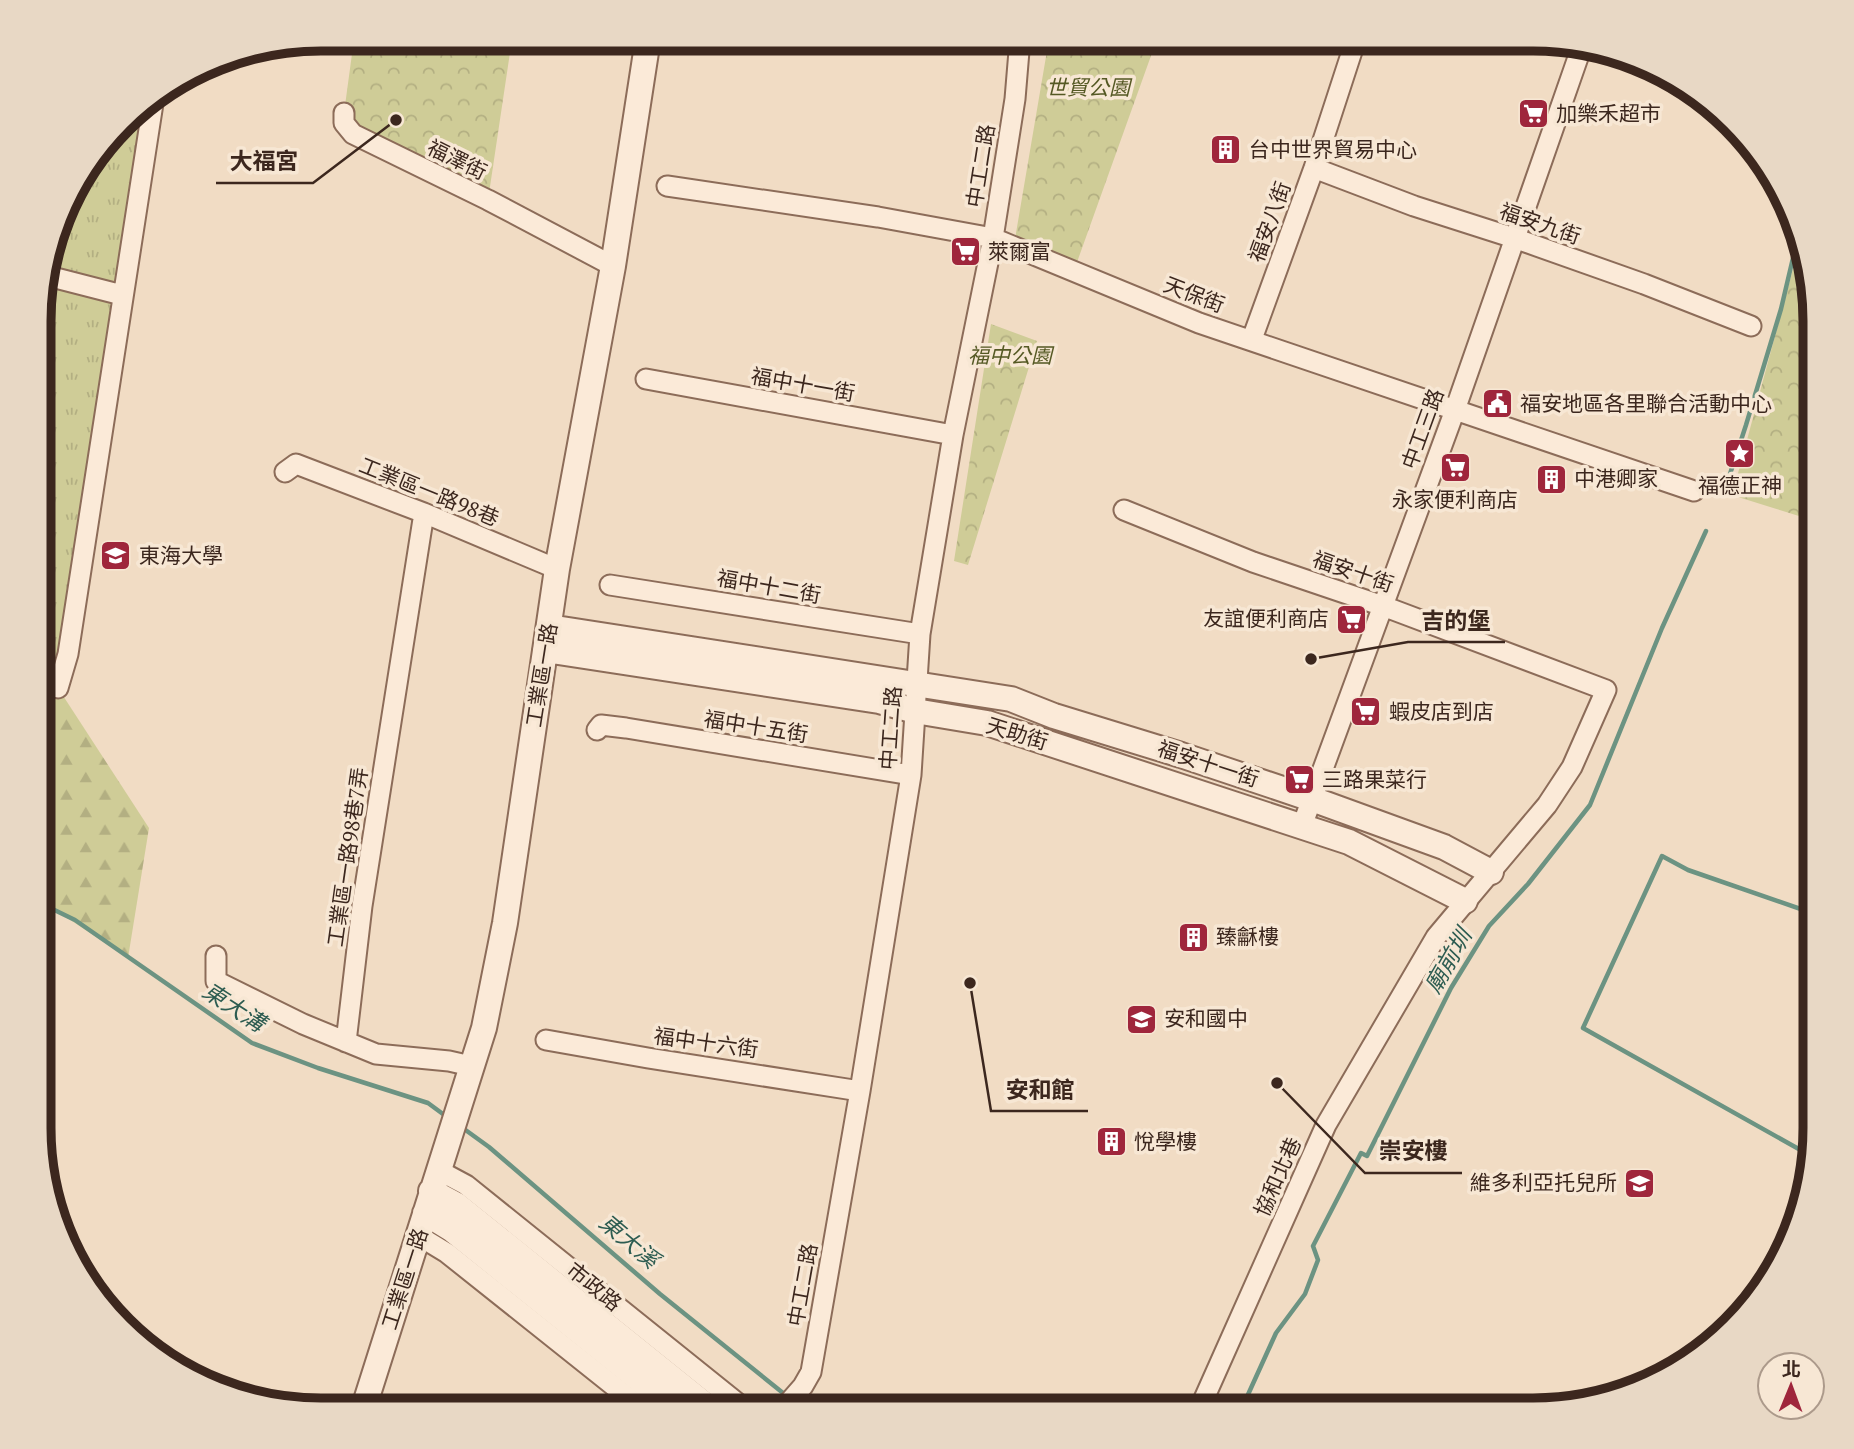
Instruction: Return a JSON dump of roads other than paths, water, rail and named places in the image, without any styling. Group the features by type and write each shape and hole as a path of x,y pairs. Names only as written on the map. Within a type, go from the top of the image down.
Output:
{"street":[{"name":"工業區一路","path":"367,1398 484,1028 505,923 557,569 613,266 646,51"},
{"name":"中工二路","path":"792,1398 811,1372 860,1091 911,775 920,634 953,435 993,238 1015,99 1019,51"},
{"name":"福安八街","path":"1252,339 1314,168 1352,51"},
{"name":"中工三路","path":"1302,826 1455,410 1579,55"},
{"path":"58,688 68,654 152,110"},
{"name":"福澤街","path":"344,113 344,123 353,135 488,200 613,266"},
{"name":"福安九街","path":"1314,168 1414,206 1644,284 1751,326"},
{"name":"天保街","path":"667,186 878,217 993,238 1199,323 1694,491"},
{"path":"54,278 122,295"},
{"name":"福中十一街","path":"646,379 953,435"},
{"name":"工業區一路98巷","path":"285,472 296,464 424,513 557,569"},
{"name":"福安十街","path":"1124,510 1253,562 1383,606 1606,691"},
{"name":"工業區一路98巷7弄","path":"346,1042 362,906 424,513"},
{"name":"福中十二街","path":"610,585 920,634"},
{"path":"547,638 917,683"},
{"name":"天助街","path":"547,638 987,723 1349,842 1465,901"},
{"name":"福安十一街","path":"917,683 1011,699 1054,716 1312,799 1444,847 1492,872"},
{"name":"協和北巷","path":"1204,1398 1326,1125 1436,937 1548,805 1572,767 1606,691"},
{"name":"福中十五街","path":"597,730 601,725 626,728 911,775"},
{"path":"216,956 216,981 303,1024 376,1054 449,1061 469,1074"},
{"name":"福中十六街","path":"546,1040 860,1091"},
{"name":"市政路","path":"432,1192 466,1185 731,1398"},
{"path":"432,1192 467,1268 629,1398"},
{"name":"市政路","path":"432,1192 451,1229 662,1398"},
{"name":"市政路","path":"432,1192 457,1205 697,1398"}],"waterway":[{"path":"1718,487 1730,474 1746,425 1781,309 1794,252"},
{"name":"廟前圳","path":"1246,1398 1276,1333 1305,1294 1318,1260 1313,1246 1361,1153 1367,1156 1451,988 1489,926 1528,884 1590,805 1662,628 1706,531"},
{"path":"1802,1151 1583,1028 1662,856 1688,870 1803,910"},
{"name":"東大溝","path":"51,908 75,920 252,1043 318,1068 428,1103 447,1117"},
{"name":"東大溪","path":"460,1126 489,1147 660,1294 788,1397"}],"place":[{"name":"加樂禾超市","path":"1533,114"},
{"name":"大福宮","path":"396,120"},
{"name":"台中世界貿易中心","path":"1226,150"},
{"name":"萊爾富","path":"965,252"},
{"name":"福安地區各里聯合活動中心","path":"1497,404"},
{"name":"福德正神","path":"1740,454"},
{"name":"永家便利商店","path":"1455,468"},
{"name":"中港卿家","path":"1551,479"},
{"name":"東海大學","path":"116,556"},
{"name":"友誼便利商店","path":"1352,619"},
{"name":"吉的堡","path":"1311,659"},
{"name":"蝦皮店到店","path":"1366,712"},
{"name":"三路果菜行","path":"1299,780"},
{"name":"臻龢樓","path":"1193,937"},
{"name":"安和館","path":"970,983"},
{"name":"安和國中","path":"1141,1019"},
{"name":"崇安樓","path":"1277,1083"},
{"name":"悅學樓","path":"1111,1142"},
{"name":"維多利亞托兒所","path":"1640,1183"}],"park label":[{"name":"世貿公園","path":"1088,88"},
{"name":"福中公園","path":"1010,356"}]}
